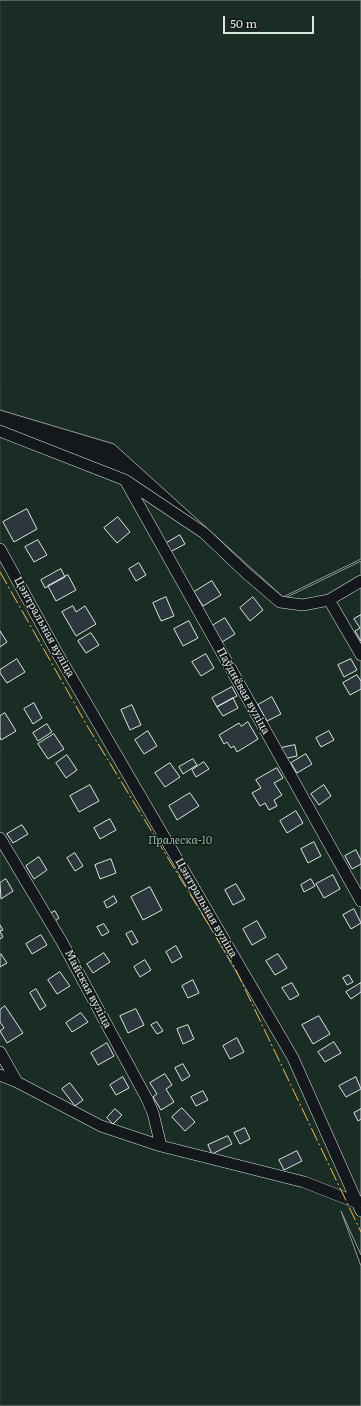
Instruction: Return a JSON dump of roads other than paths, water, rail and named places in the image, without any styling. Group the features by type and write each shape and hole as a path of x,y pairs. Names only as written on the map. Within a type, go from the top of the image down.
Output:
{"street":[{"path":"0,431 125,480 204,533 246,573 280,602 303,605 329,600 361,581"},
{"name":"Паўднёвая вуліца","path":"125,480 361,900"},
{"name":"Цэнтральная вуліца","path":"0,549 56,651 293,1058 360,1205"},
{"path":"329,600 361,655"},
{"name":"Майская вуліца","path":"0,838 62,942 147,1099 153,1113 161,1146"},
{"path":"0,1052 17,1082"},
{"path":"0,1075 17,1082 101,1126 161,1146 304,1182 360,1205"}],"park label":[{"name":"Пралеска-10","path":"180,841"}]}
